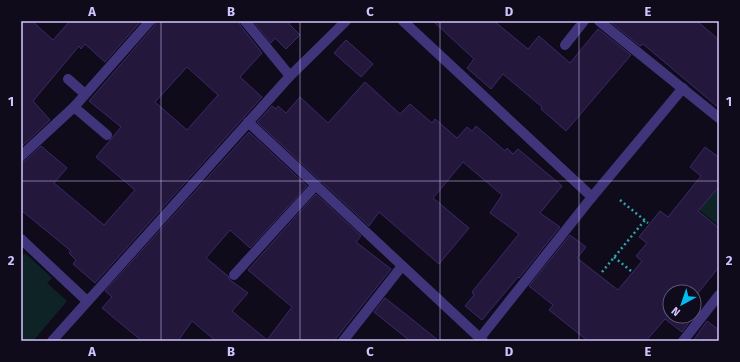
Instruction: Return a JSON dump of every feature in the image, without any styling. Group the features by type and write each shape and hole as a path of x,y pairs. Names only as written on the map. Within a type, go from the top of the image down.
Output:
{"street":[{"path":"21,156 74,107 150,21"},
{"path":"245,21 290,76"},
{"path":"52,341 290,76 346,21"},
{"path":"403,21 592,197"},
{"path":"565,45 584,21"},
{"path":"599,21 719,118"},
{"path":"68,79 85,94"},
{"path":"248,122 481,340 592,197 683,88"},
{"path":"74,107 107,135"},
{"path":"234,275 316,185"},
{"path":"21,239 87,301"},
{"path":"343,341 402,266"},
{"path":"683,341 719,295"}],"path":[{"path":"620,200 648,222"},
{"path":"602,272 645,220"},
{"path":"614,257 631,271"}],"green space":[{"path":"705,181 719,192 719,226 689,202"},
{"path":"25,253 52,278 47,283 67,301 33,341 21,341 21,259"}],"building":[{"path":"21,21 32,21 53,40 70,21 141,21 105,62 85,44 81,49 79,46 33,101 50,120 21,147"},
{"path":"156,21 239,21 240,25 262,53 240,77 262,97 95,283 73,264 76,260 69,253 71,251 21,210 21,162 25,161 41,146 67,168 54,183 104,225 135,190 96,157 121,127 89,101 155,25","holes":["187,67 218,95 187,130 155,102"]},
{"path":"253,21 291,21 289,24 300,35 286,49 275,38 271,43"},
{"path":"433,21 494,21 528,49 539,36 570,63 598,29 631,55 566,131 541,109 542,107 503,74 491,89 467,68 474,59"},
{"path":"609,21 697,21 719,40 719,108 643,44 640,46"},
{"path":"346,40 373,64 361,77 334,53"},
{"path":"365,82 400,114 410,104 432,123 435,119 457,138 467,127 472,131 476,126 505,151 507,148 513,154 518,149 562,186 540,213 560,227 519,278 518,277 482,320 465,306 474,295 472,292 519,234 490,213 502,195 463,162 433,198 469,228 439,264 379,212 369,226 257,122 272,106 276,109 278,106 286,113 300,97 328,123"},
{"path":"249,132 307,186 250,248 230,230 206,258 228,276 230,280 248,293 232,311 267,340 292,307 248,270 316,194 361,236 356,242 391,269 334,341 216,341 192,321 178,341 142,341 102,308 112,297 105,291"},
{"path":"705,147 717,156 719,154 719,191 717,189 698,211 719,228 719,267 702,288 702,284 662,284 662,322 646,341 588,341 549,310 553,305 529,286 570,235 586,247 577,258 618,290 642,261 636,256 647,243 639,237 660,211 668,217 701,176 690,167"},
{"path":"385,298 439,341 410,341 374,312"},
{"path":"707,321 719,330 719,341 693,341"},
{"path":"672,324 688,324 682,332"}]}
